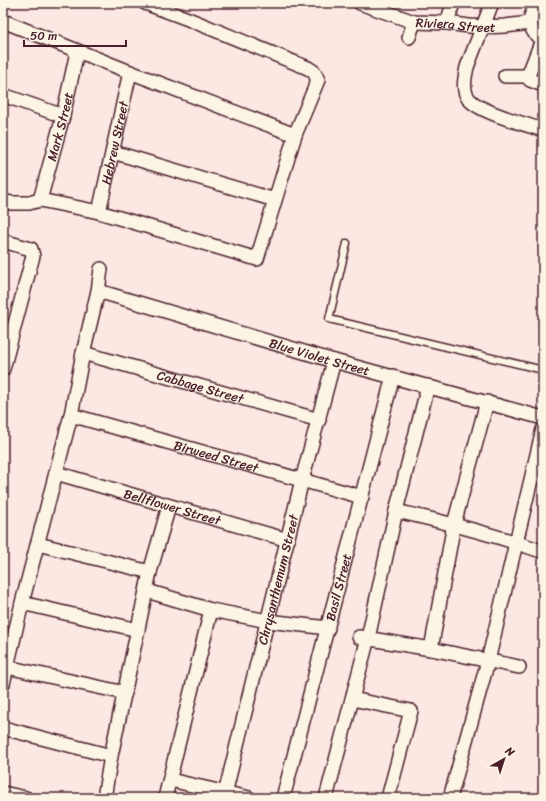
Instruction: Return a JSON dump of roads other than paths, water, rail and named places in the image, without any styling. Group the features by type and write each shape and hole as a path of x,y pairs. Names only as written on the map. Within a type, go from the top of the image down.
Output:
{"street":[{"path":"3,201 11,204 29,203 40,200 99,212 256,259 295,135 318,80 314,72 308,68 145,3"},
{"name":"Riviera Street","path":"360,3 414,22 447,23 483,27 530,23"},
{"path":"447,23 453,3"},
{"path":"492,3 464,78 467,97 473,103 486,110 543,130"},
{"path":"528,76 542,40 536,36 532,30 530,23 531,15 535,9 543,3"},
{"path":"3,21 77,52 295,135"},
{"path":"410,37 414,22"},
{"name":"Mark Street","path":"40,200 63,116 77,52"},
{"name":"Hebrew Street","path":"99,212 130,72"},
{"path":"505,76 528,76"},
{"path":"528,76 530,80 543,85"},
{"path":"3,95 63,116"},
{"path":"113,152 275,200"},
{"path":"3,241 31,250 33,256 8,326 3,369"},
{"path":"3,684 22,603 71,415 83,353 98,291 101,269"},
{"name":"Blue Violet Street","path":"98,291 334,361 543,418"},
{"name":"Cabbage Street","path":"83,353 319,420"},
{"name":"Chrysanthemum Street","path":"225,796 302,480 334,361"},
{"name":"Basil Street","path":"283,798 393,376"},
{"path":"326,798 352,699 363,637 428,386"},
{"path":"431,649 454,524 487,402"},
{"name":"Birweed Street","path":"71,415 362,497"},
{"path":"450,798 488,661 543,429"},
{"name":"Bellflower Street","path":"56,473 288,540"},
{"path":"104,798 111,756 150,572 169,506"},
{"path":"396,511 454,524 541,550"},
{"path":"38,544 150,572"},
{"path":"147,591 211,610 268,621 328,628"},
{"path":"22,603 138,630"},
{"path":"165,798 211,610"},
{"path":"363,637 519,667"},
{"path":"7,667 125,693"},
{"path":"352,699 411,711 388,798"},
{"path":"3,728 111,756"},
{"path":"170,780 225,796 249,798"},
{"path":"3,793 26,798"}],"lane":[{"path":"347,243 329,319 543,370"}]}
